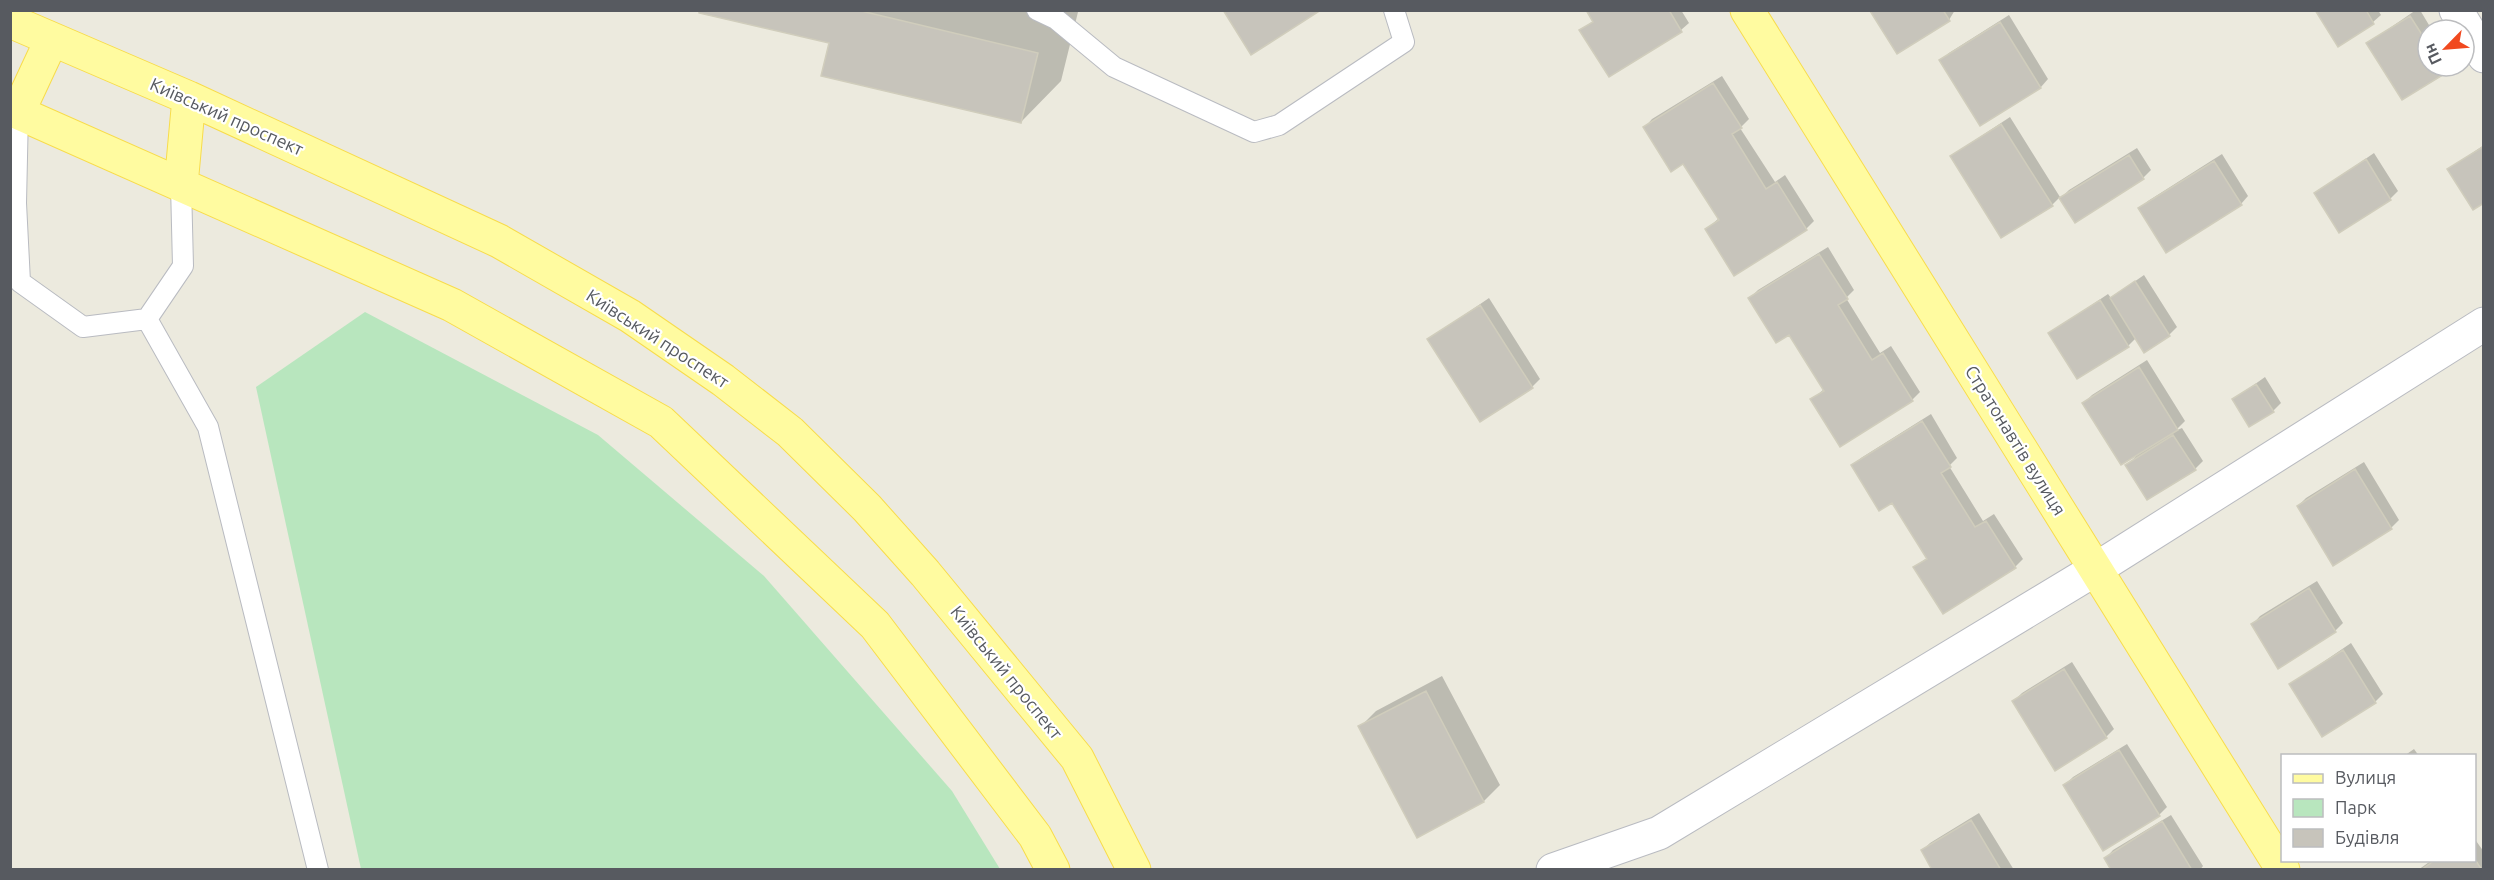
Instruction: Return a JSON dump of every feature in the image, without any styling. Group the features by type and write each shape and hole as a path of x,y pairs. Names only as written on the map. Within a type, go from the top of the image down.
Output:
{"main road":[{"name":"Стратонавтів вулиця","path":"1747,10 2283,870"},
{"name":"Київський проспект","path":"10,21 189,98 500,241 630,316 723,380 790,432 867,508 925,573 1077,758 1134,870"},
{"path":"52,39 14,111 452,305 661,422 875,624 1035,836 1053,870"},
{"path":"181,185 189,98"}],"street":[{"path":"2456,10 2484,56"},
{"path":"1553,870 1659,833 2096,568 2484,324"}],"lane":[{"path":"1037,10 1056,19 1114,67 1254,132 1280,125 1404,42 1394,10"},
{"path":"14,111 20,282 83,327 147,319 183,266 181,185"},
{"path":"147,319 208,427 318,870"}],"green space":[{"path":"365,312 598,435 764,576 952,791 1000,869 361,869 256,387"}],"building":[{"path":"699,10 857,10 1038,53 1021,123 821,76 829,43 699,13"},
{"path":"1223,10 1321,10 1251,55"},
{"path":"1586,10 1669,10 1682,32 1609,77 1579,30 1593,22"},
{"path":"1943,10 1950,21 1897,54 1870,11"},
{"path":"2315,10 2366,10 2374,24 2338,47"},
{"path":"2410,16 2416,25 2416,78 2438,78 2402,100 2366,43"},
{"path":"2000,22 2041,88 1980,126 1939,60"},
{"path":"1713,83 1742,128 1732,134 1766,189 1777,182 1807,230 1734,276 1705,229 1719,220 1683,164 1671,172 1643,127"},
{"path":"2001,124 2053,206 2001,238 1950,156"},
{"path":"2484,146 2484,203 2473,210 2447,169"},
{"path":"2129,155 2144,179 2075,223 2059,198"},
{"path":"2366,159 2391,200 2339,233 2314,193"},
{"path":"2214,161 2242,205 2166,253 2138,208"},
{"path":"1819,254 1848,299 1838,305 1872,360 1883,353 1913,401 1840,447 1810,399 1824,391 1789,335 1776,343 1748,298"},
{"path":"2135,281 2170,336 2144,353 2110,298"},
{"path":"2100,300 2129,347 2077,379 2048,333"},
{"path":"1480,305 1533,388 1480,422 1427,339"},
{"path":"2139,367 2178,430 2121,465 2082,403"},
{"path":"2256,384 2274,412 2249,427 2232,399"},
{"path":"1922,421 1951,467 1941,473 1975,527 1986,521 2016,568 1943,614 1913,567 1927,559 1892,503 1879,511 1851,465"},
{"path":"2173,435 2196,470 2147,500 2125,465"},
{"path":"2355,469 2392,529 2333,566 2297,506"},
{"path":"2309,588 2336,632 2278,669 2251,624"},
{"path":"2343,650 2376,703 2322,737 2289,684"},
{"path":"2064,669 2107,738 2055,771 2012,701"},
{"path":"1426,691 1484,802 1417,838 1358,726"},
{"path":"2119,750 2160,816 2103,851 2063,785"},
{"path":"1971,820 2001,870 1932,870 1921,850"},
{"path":"2162,821 2192,870 2111,870 2104,858"},
{"path":"2476,861 2482,870 2421,870 2432,862"}]}
